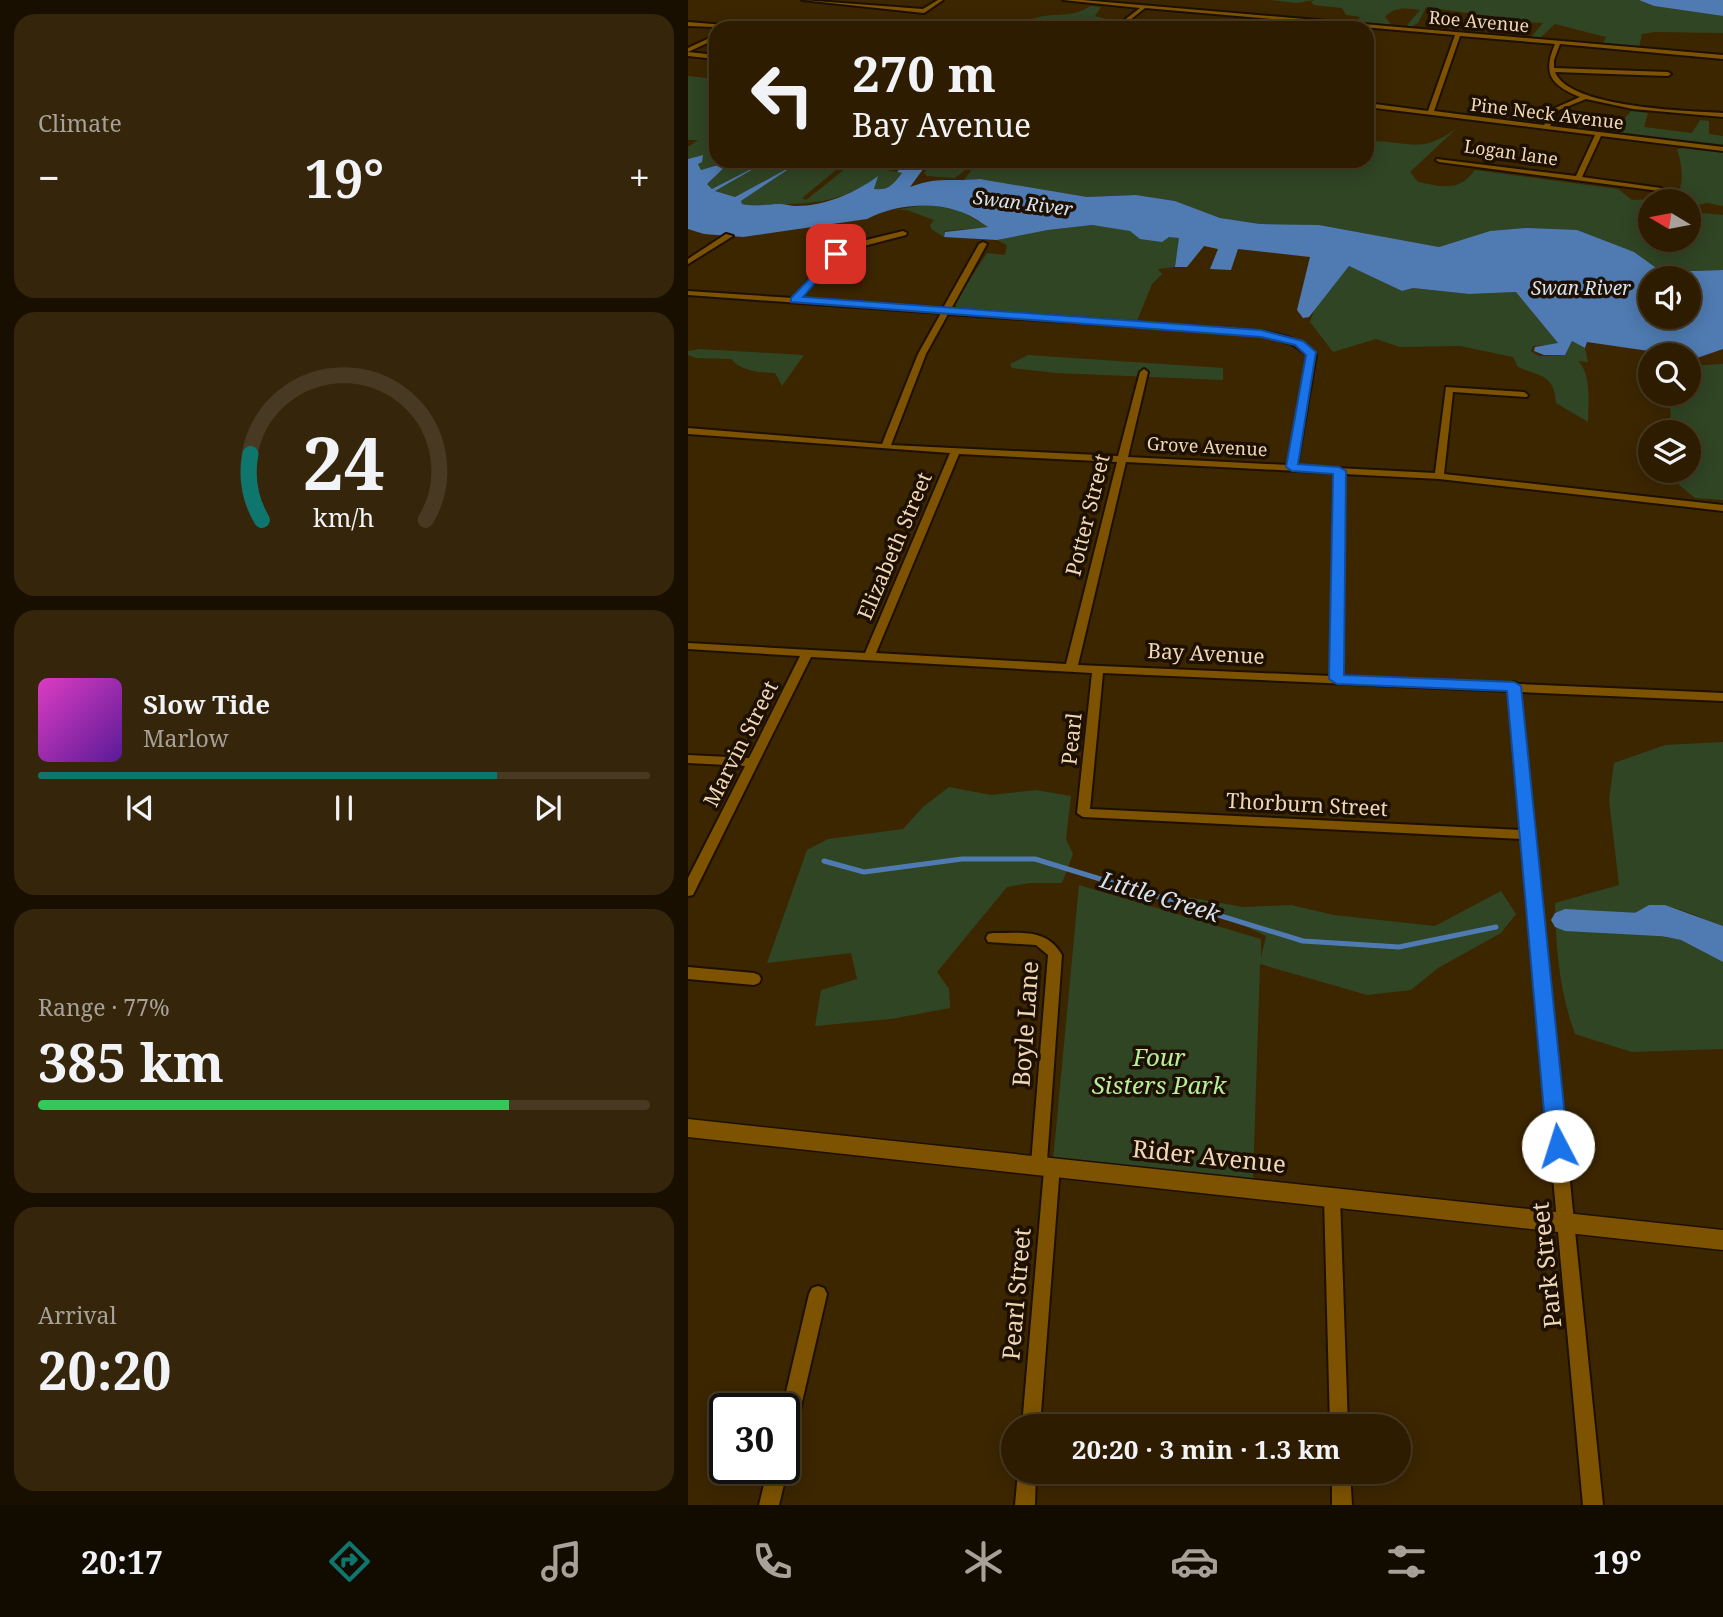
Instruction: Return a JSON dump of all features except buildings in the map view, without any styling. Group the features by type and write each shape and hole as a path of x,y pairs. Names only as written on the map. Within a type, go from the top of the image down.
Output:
{"street":[{"path":"804,0 924,11 941,0"},
{"name":"Roe Avenue","path":"1065,0 1304,21"},
{"path":"1126,21 1144,7"},
{"path":"688,23 709,25"},
{"name":"Roe Avenue","path":"1374,27 1723,57"},
{"path":"1430,114 1458,34"},
{"path":"688,52 709,41"},
{"path":"1558,43 1551,60 1551,70 1558,83 1585,97 1641,108 1723,115"},
{"path":"688,52 709,56"},
{"path":"1551,70 1668,74"},
{"path":"1546,128 1557,109 1585,97"},
{"name":"Pine Neck Avenue","path":"1374,106 1723,149"},
{"path":"1578,178 1599,134"},
{"name":"Logan lane","path":"1439,160 1659,189"},
{"path":"795,300 836,254 853,246 903,233"},
{"path":"688,262 729,236"},
{"path":"885,447 921,354 983,244"},
{"path":"688,293 1261,333 1299,343 1312,355 1292,467"},
{"name":"Potter Street","path":"1071,668 1144,372"},
{"path":"1439,477 1449,389 1524,395"},
{"name":"Grove Avenue","path":"688,431 885,447 1439,477 1723,508"},
{"name":"Elizabeth Street","path":"869,656 956,450"},
{"path":"1337,679 1339,471"},
{"name":"Bay Avenue","path":"688,646 1071,668 1723,697"},
{"name":"Marvin Street","path":"688,891 808,652"},
{"name":"Pearl","path":"1083,813 1098,668"},
{"name":"Park Street","path":"1514,686 1593,1505"},
{"path":"688,759 754,762"},
{"name":"Thorburn Street","path":"1083,813 1529,835"},
{"name":"Boyle Lane","path":"993,938 1044,942 1053,949 1055,955 1045,1165"},
{"path":"688,973 754,979"},
{"name":"Rider Avenue","path":"688,1128 1723,1240"},
{"name":"Pearl Street","path":"1032,1414 1045,1165"},
{"path":"1332,1197 1339,1414"},
{"path":"795,1393 818,1294"},
{"path":"769,1505 774,1484"},
{"path":"1025,1505 1026,1484"},
{"path":"1341,1484 1342,1505"}],"green space":[{"path":"1270,0 1314,0 1296,3"},
{"path":"1639,0 1654,6 1723,16 1723,33 1642,34 1639,48 1591,43 1603,43 1606,37 1555,24 1541,37 1531,37 1543,23 1499,20 1489,23 1483,32 1469,31 1481,15 1426,7 1418,23 1411,27 1407,25 1420,10 1406,8 1389,13 1385,17 1393,27 1374,24 1374,21 1357,21 1360,17 1346,15 1342,8 1314,5 1311,2"},
{"path":"1091,6 1101,7 1095,16 1114,21 1032,19 1075,13"},
{"path":"688,76 709,78 709,167 701,170 698,164 703,155 688,159 688,147 698,140 688,140"},
{"path":"1631,111 1648,113 1644,127 1692,133 1700,120 1709,121 1709,134 1723,136 1723,146 1613,132"},
{"path":"1457,128 1410,172 1418,182 1457,185 1475,170 1618,189 1632,200 1638,200 1638,252 1701,252 1701,211 1723,215 1723,270 1701,271 1701,266 1654,266 1634,252 1490,231 1439,247 1319,225 1259,224 1220,218 1175,201 1136,195 1087,197 980,179 963,181 973,168 1374,168 1374,141 1423,144 1444,137"},
{"path":"1677,149 1723,152 1723,206 1701,204 1701,189 1680,189 1682,174"},
{"path":"723,168 754,168 712,189 706,184"},
{"path":"754,168 839,168 802,198 806,200 846,168 889,168 887,170 902,173 887,188 874,190 877,177 842,196 807,203 742,204 741,201 787,169 735,197 715,191"},
{"path":"928,168 968,168 955,178 927,176 924,173"},
{"path":"928,204 960,211 989,227 945,231 944,237 931,229 930,225 934,220 907,210 896,210"},
{"path":"1092,225 1180,238 1175,267 1158,269 1162,274 1152,284 1137,321 959,309 954,304 987,253 1005,255 1007,245 997,240"},
{"path":"1349,266 1402,291 1413,288 1469,294 1516,292 1559,344 1533,346 1531,351 1539,356 1565,355 1572,341 1585,348 1588,362 1578,361 1587,381 1588,422 1556,403 1549,382 1540,375 1518,367 1513,357 1460,346 1400,347 1376,339 1333,352 1310,322 1315,307"},
{"path":"700,349 804,355 782,386 775,373 746,369 731,359 696,358 688,355 688,351"},
{"path":"1028,355 1223,368 1223,380 1056,373 1012,368 1010,364"},
{"path":"1723,364 1723,500 1695,498 1679,485 1701,483 1701,420 1671,420 1670,406 1701,406 1701,365"},
{"path":"1723,742 1723,926 1685,911 1662,907 1651,907 1626,918 1628,929 1681,940 1723,962 1723,1049 1632,1052 1575,1034 1559,969 1555,903 1619,885 1609,800 1614,763 1665,745"},
{"path":"949,787 991,795 1036,790 1071,796 1066,839 1073,854 1062,883 1030,883 1007,887 937,972 949,989 950,1008 891,1019 815,1026 821,990 857,979 851,953 767,963 807,850 828,839 903,829 923,807"},
{"name":"Four Sisters Park","path":"1079,885 1261,939 1261,958 1266,936 1181,896 1243,907 1291,905 1334,915 1435,926 1501,891 1516,914 1501,933 1438,968 1411,990 1367,995 1260,964 1253,1180 1053,1161"}],"water":[{"path":"1639,0 1723,0 1723,16 1654,6"},
{"name":"Swan River","path":"703,155 702,162 698,164 701,170 724,168 707,184 712,189 755,168 715,191 735,197 790,168 741,201 742,204 752,205 818,204 850,193 878,176 874,189 890,186 902,173 897,172 901,168 924,168 910,187 937,180 980,179 1087,197 1136,195 1175,201 1220,218 1260,224 1319,225 1439,247 1490,231 1527,228 1577,230 1634,252 1654,266 1638,266 1638,329 1701,329 1701,271 1723,270 1723,349 1701,357 1701,343 1638,343 1638,349 1587,342 1585,348 1572,341 1565,355 1544,355 1534,351 1535,347 1558,343 1516,292 1469,294 1413,288 1402,291 1349,266 1309,317 1303,318 1297,310 1310,257 1238,249 1231,270 1210,269 1218,249 1204,246 1187,267 1175,267 1179,238 1169,237 1162,242 1140,239 1130,231 1092,225 997,240 944,237 945,232 988,227 962,212 936,206 912,206 888,210 867,219 743,237 704,234 688,229 688,159"},
{"path":"1649,905 1665,905 1723,926 1723,962 1681,940 1628,929 1626,918"}],"waterway":[{"name":"Little Creek","path":"824,861 864,872 962,859 1035,859 1303,941 1399,947 1496,927"},
{"name":"Little Creek","path":"1565,920 1678,926 1724,942"}],"route":[{"path":"836,254 795,300 1261,333 1299,343 1312,355 1292,467 1339,471 1337,679 1514,686 1558,1146"}]}
